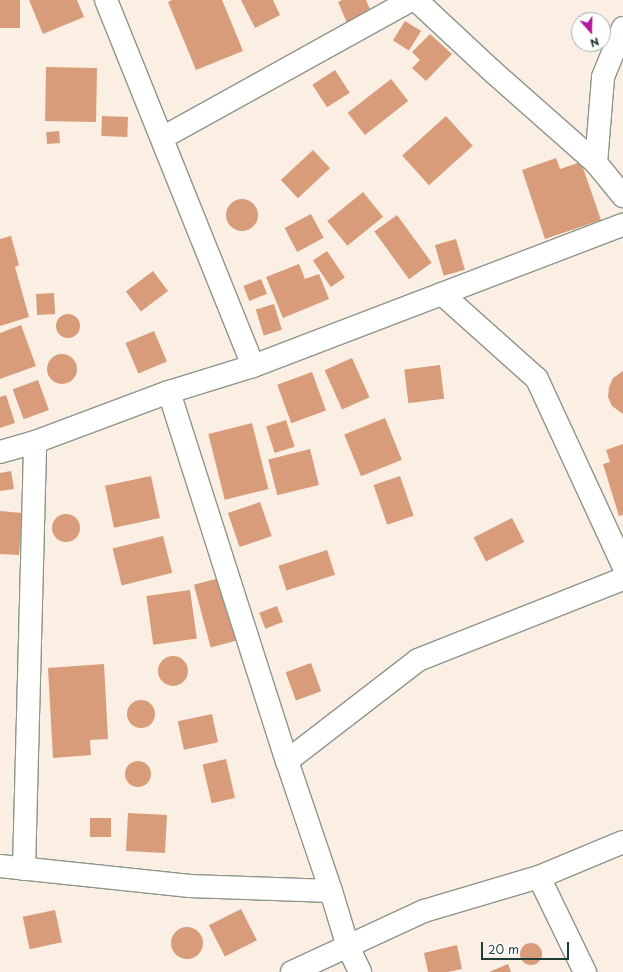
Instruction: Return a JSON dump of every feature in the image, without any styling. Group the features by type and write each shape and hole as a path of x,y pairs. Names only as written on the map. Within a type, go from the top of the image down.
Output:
{"street":[{"path":"106,0 253,366"},
{"path":"162,138 411,0"},
{"path":"416,0 491,70 596,163 623,196"},
{"path":"596,163 603,77 623,28"},
{"path":"0,452 35,442 169,392 253,366 623,225"},
{"path":"442,294 537,379 623,565"},
{"path":"169,392 348,947 360,972"},
{"path":"24,869 35,442"},
{"path":"287,761 418,660 623,579"},
{"path":"292,972 424,911 540,877 623,842"},
{"path":"0,866 190,886 331,891"},
{"path":"540,877 585,972"}],"building":[{"path":"0,0 20,0 20,28 0,28"},
{"path":"29,0 77,0 84,17 43,34"},
{"path":"172,0 222,0 243,51 196,70 168,2"},
{"path":"241,0 273,0 280,15 255,28"},
{"path":"342,0 366,0 372,14 348,25 338,2"},
{"path":"405,21 421,31 409,51 393,41"},
{"path":"430,34 452,54 426,81 412,68 420,60 412,52"},
{"path":"46,67 97,68 96,122 45,121"},
{"path":"335,70 350,93 327,107 312,85"},
{"path":"391,79 408,101 365,135 348,113"},
{"path":"102,116 128,117 127,137 101,136"},
{"path":"446,116 473,146 429,185 402,155"},
{"path":"59,131 60,143 47,144 46,132"},
{"path":"313,150 330,168 298,198 281,180"},
{"path":"556,158 560,169 581,162 601,220 545,239 522,170"},
{"path":"363,192 383,217 347,246 327,221"},
{"path":"239,199 245,199 254,203 258,215 254,227 245,231 239,231 230,227 226,218 226,212 230,203"},
{"path":"311,214 324,238 297,252 285,228"},
{"path":"397,215 432,263 409,279 374,231"},
{"path":"11,236 19,265 15,267 29,317 0,326 0,239"},
{"path":"456,239 465,270 444,276 435,245"},
{"path":"327,251 345,278 331,287 313,261"},
{"path":"299,264 305,279 319,274 329,299 283,318 266,277"},
{"path":"153,271 168,291 141,311 126,291"},
{"path":"261,279 267,294 249,301 243,286"},
{"path":"54,293 55,314 37,315 36,294"},
{"path":"274,304 282,330 264,335 256,310"},
{"path":"68,314 73,315 79,321 79,331 73,337 68,338 63,337 57,331 56,326 57,321 63,315"},
{"path":"21,325 36,366 0,379 0,333"},
{"path":"154,331 167,361 138,373 125,343"},
{"path":"62,354 68,355 76,363 76,375 68,383 62,384 56,383 48,375 47,369 48,363 56,355"},
{"path":"352,358 369,397 342,409 325,370"},
{"path":"440,365 444,399 408,403 404,369"},
{"path":"623,371 623,414 612,406 608,397 609,387 613,378"},
{"path":"312,372 326,411 291,423 277,385"},
{"path":"38,380 49,410 24,419 13,389"},
{"path":"6,395 15,423 0,428 0,397"},
{"path":"385,418 402,460 361,476 344,434"},
{"path":"286,420 295,447 275,453 266,426"},
{"path":"252,423 268,489 225,500 208,434"},
{"path":"623,444 623,515 619,516 603,464 610,462 606,450"},
{"path":"310,449 319,485 277,495 268,459"},
{"path":"11,471 14,489 0,491 0,473"},
{"path":"151,476 160,518 114,528 105,486"},
{"path":"400,476 414,516 387,525 374,485"},
{"path":"260,502 272,536 240,547 228,513"},
{"path":"0,511 22,513 19,555 0,554"},
{"path":"66,514 72,515 76,518 79,522 79,534 76,538 72,541 66,542 60,541 56,538 53,534 52,528 53,522 56,518 60,515"},
{"path":"512,518 524,542 486,562 474,538"},
{"path":"163,536 172,573 122,585 113,549"},
{"path":"327,550 335,575 287,590 278,566"},
{"path":"219,578 236,641 211,648 194,585"},
{"path":"190,590 197,639 153,645 146,596"},
{"path":"277,606 283,622 265,629 259,613"},
{"path":"173,656 179,657 187,665 187,677 179,685 173,686 167,685 159,677 158,671 159,665 167,657"},
{"path":"311,663 321,691 296,700 286,672"},
{"path":"104,664 108,739 90,740 91,755 53,758 48,668"},
{"path":"141,700 151,704 155,714 151,724 141,728 131,724 127,714 131,704"},
{"path":"212,714 218,742 184,750 178,721"},
{"path":"226,759 235,798 212,803 203,764"},
{"path":"138,761 147,765 151,774 147,783 138,787 129,783 125,774 129,765"},
{"path":"128,813 167,815 165,853 126,851"},
{"path":"90,818 111,818 111,837 90,837"},
{"path":"241,909 257,940 225,957 209,925"},
{"path":"55,910 62,942 30,949 23,917"},
{"path":"187,927 193,928 200,934 203,943 202,949 196,956 187,959 181,958 174,952 171,943 172,937 178,930"},
{"path":"531,943 539,946 542,954 539,962 531,965 523,962 520,954 523,946"},
{"path":"457,945 462,969 448,972 428,972 424,953"},
{"path":"508,964 511,972 489,972"}]}
